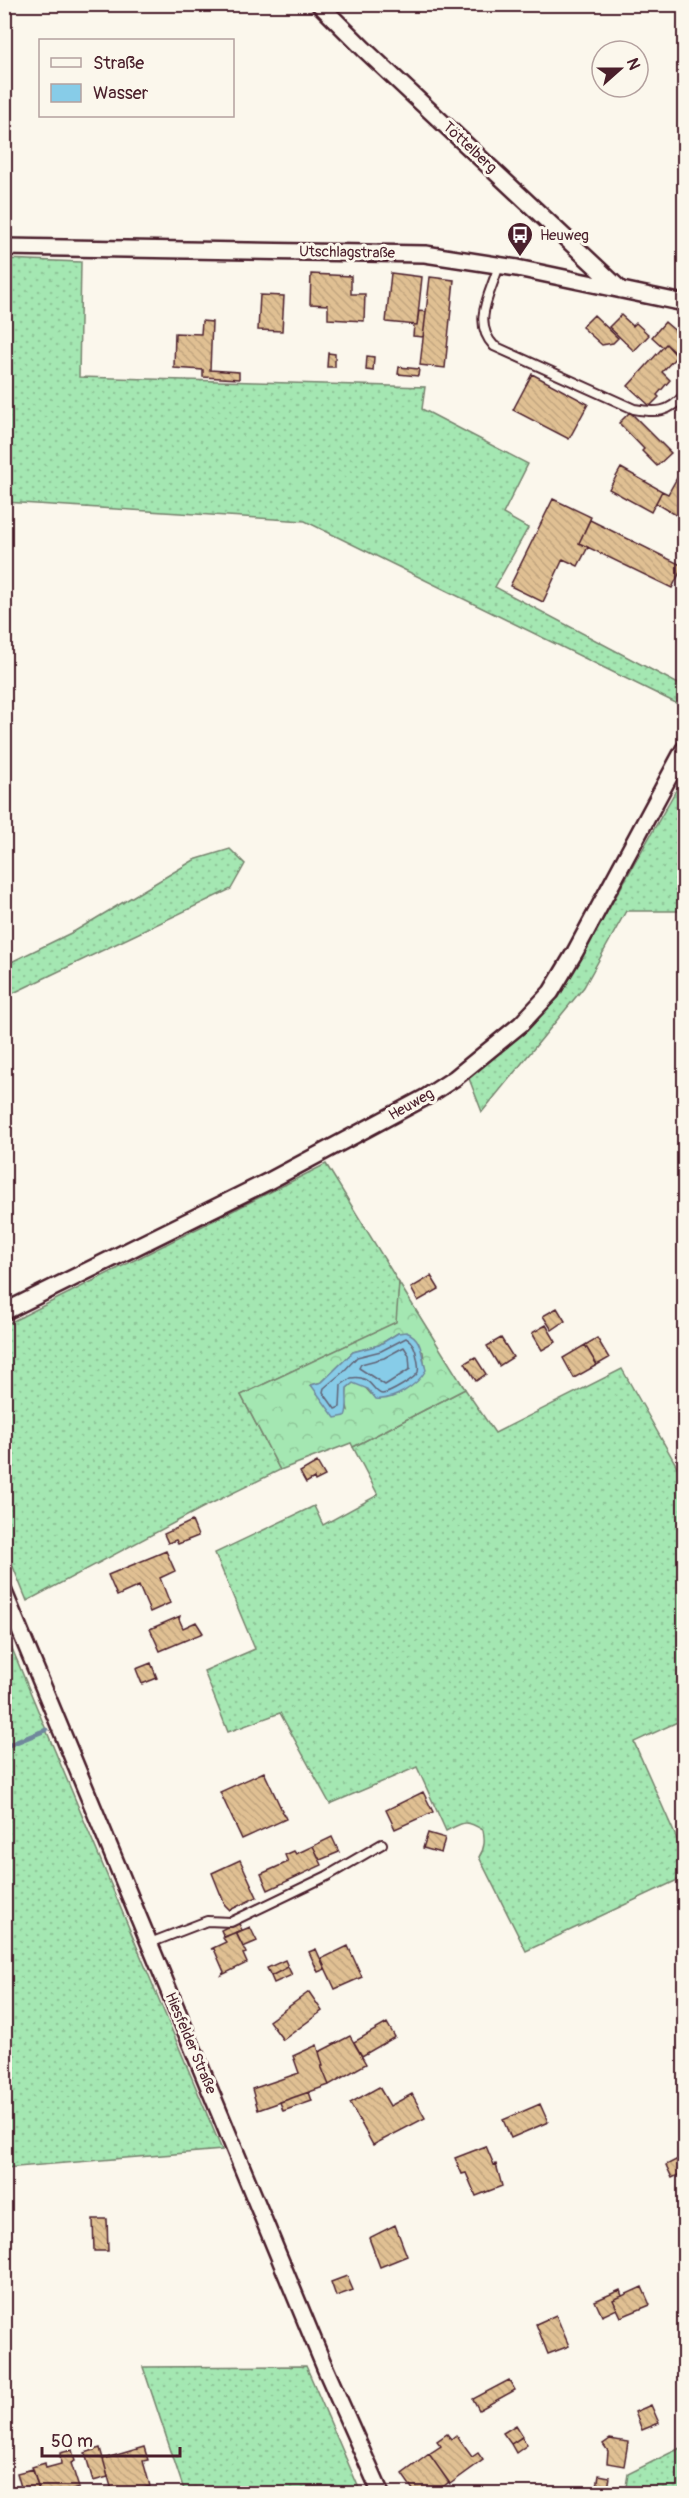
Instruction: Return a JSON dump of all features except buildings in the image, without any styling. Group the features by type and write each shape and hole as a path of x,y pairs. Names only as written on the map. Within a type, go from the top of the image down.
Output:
{"street":[{"name":"Töttelberg","path":"319,4 364,50 621,290"},
{"name":"Utschlagstraße","path":"4,247 425,254 499,265 684,303"},
{"name":"Heuweg","path":"4,1312 267,1182 366,1130 455,1078 521,1024 551,992 575,952 684,749"},
{"name":"Hiesfelder Straße","path":"4,1592 325,2368 381,2493"}],"lane":[{"path":"499,265 482,319 486,338 494,346 634,409 659,412 668,410 681,405 684,395"},
{"path":"150,1943 207,1921 231,1922 327,1876 382,1844"}],"green space":[{"path":"4,259 81,262 79,377 425,387 422,409 528,464 503,514 528,528 495,587 684,687 684,707 305,521 5,502"},
{"path":"684,776 684,911 626,911 584,987 482,1112 468,1076 527,1028 559,997"},
{"path":"230,849 245,864 231,889 5,997 5,965 75,931 194,860"},
{"path":"326,1164 399,1283 397,1322 241,1395 280,1470 202,1508 27,1601 5,1547 5,1325"},
{"path":"399,1283 465,1389 353,1447 351,1443 280,1470 241,1395 396,1322","holes":["398,1333 423,1352 425,1370 371,1394 363,1385 353,1383 347,1388 348,1410 311,1385 322,1382 353,1352 379,1345"]},
{"path":"622,1369 684,1479 684,1719 634,1742 684,1855 684,1877 526,1951 479,1857 484,1844 483,1830 472,1824 464,1823 446,1831 417,1767 330,1804 280,1713 228,1732 204,1671 255,1649 215,1553 314,1506 323,1525 378,1495 353,1447 465,1389 495,1433"},
{"path":"11,1646 222,2150 5,2168 4,1648"},
{"path":"306,2366 361,2493 185,2493 143,2367"},
{"path":"684,2446 684,2493 625,2493 628,2474"}],"water":[{"path":"406,1332 416,1338 421,1348 426,1370 422,1376 411,1387 390,1398 383,1399 376,1399 368,1389 353,1383 347,1388 345,1416 335,1418 311,1385 322,1382 353,1352 379,1345 398,1333"}],"waterway":[{"path":"4,1747 46,1730"}],"place":[{"name":"Heuweg","path":"520,258"}]}
